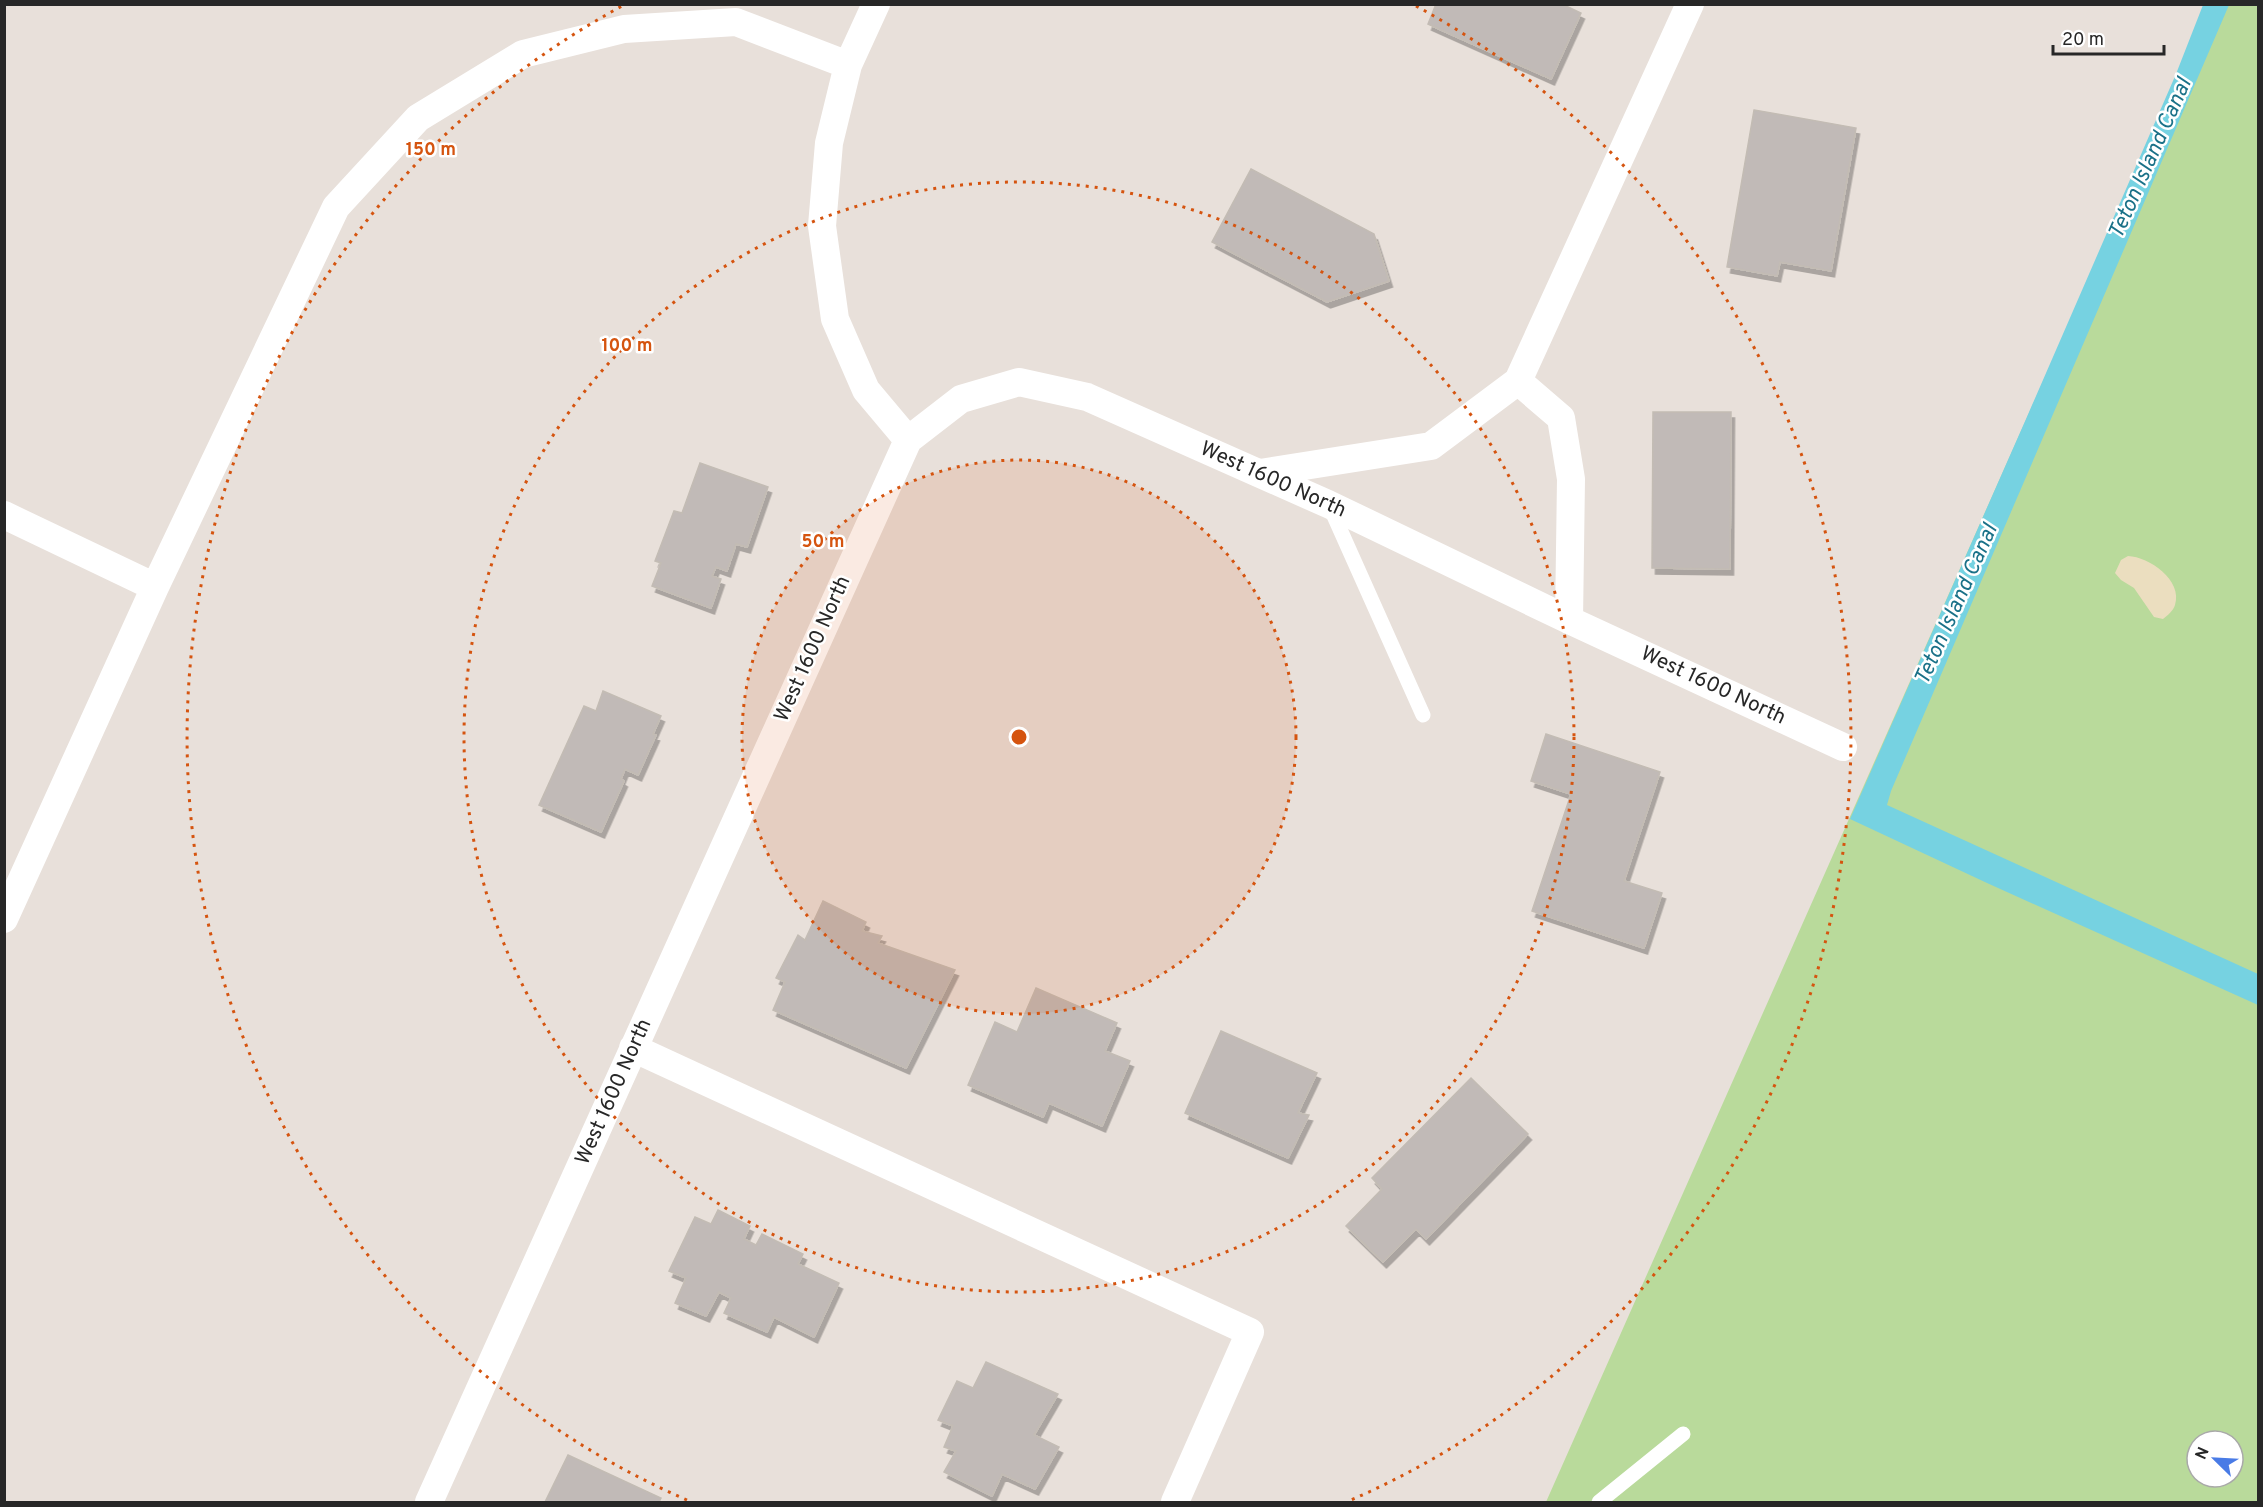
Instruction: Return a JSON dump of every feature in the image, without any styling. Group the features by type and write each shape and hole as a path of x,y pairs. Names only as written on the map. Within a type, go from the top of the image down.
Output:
{"street":[{"path":"876,4 848,65 829,143 822,226 835,319 866,390 908,440"},
{"path":"1260,473 1431,446 1518,381 1690,4"},
{"path":"4,919 154,587 336,207 418,118 523,54 624,29 736,22 848,65"},
{"path":"1518,381 1561,418 1571,478 1569,620"},
{"name":"West 1600 North","path":"429,1503 908,440 961,399 1019,382 1087,397 1328,504 1569,620 1843,747"},
{"path":"4,515 154,587"},
{"path":"633,1048 1250,1332 1174,1503"}],"lane":[{"path":"1328,504 1423,715"},
{"path":"1599,1503 1683,1434"}],"green space":[{"path":"2210,5 2258,5 2258,1502 1546,1502"}],"sand":[{"path":"2128,556 2154,565 2174,587 2175,605 2163,619 2154,617 2134,588 2115,573 2121,560"}],"water":[{"name":"Teton Island Canal","path":"2203,5 2229,5 1891,791 1887,805 2258,974 2258,1005 1850,819 2176,74"}],"building":[{"path":"1436,4 1562,4 1581,13 1551,79 1428,24"},
{"path":"1754,110 1856,128 1831,271 1780,262 1777,276 1727,267"},
{"path":"1251,169 1374,234 1389,281 1327,302 1212,242"},
{"path":"1653,412 1731,412 1730,569 1652,568"},
{"path":"700,463 768,487 747,547 736,544 727,571 716,567 712,576 721,579 711,608 652,586 661,563 655,561 674,511 682,513"},
{"path":"603,691 661,716 653,734 656,735 638,775 625,769 621,779 624,781 601,832 539,805 584,706 596,711"},
{"path":"1546,734 1660,772 1624,881 1662,893 1644,948 1532,911 1571,794 1531,781"},
{"path":"823,901 866,922 862,931 882,936 878,943 955,970 906,1068 773,1010 785,982 776,978 798,935 805,940"},
{"path":"1036,988 1117,1023 1105,1051 1130,1061 1102,1126 1049,1103 1043,1117 968,1085 995,1022 1017,1032"},
{"path":"1221,1031 1317,1073 1298,1113 1309,1115 1288,1158 1185,1113"},
{"path":"1471,1078 1528,1134 1426,1239 1416,1229 1383,1262 1346,1226 1382,1189 1372,1178"},
{"path":"718,1210 750,1226 744,1239 756,1245 762,1234 803,1254 798,1264 839,1283 814,1337 774,1317 767,1332 724,1313 731,1298 719,1292 706,1316 675,1303 686,1278 669,1271 695,1217 711,1224"},
{"path":"986,1362 1058,1394 1034,1435 1059,1447 1035,1489 1002,1474 992,1496 944,1472 956,1451 944,1447 953,1426 938,1420 957,1381 973,1388"},
{"path":"568,1455 661,1498 659,1502 545,1502"}]}
